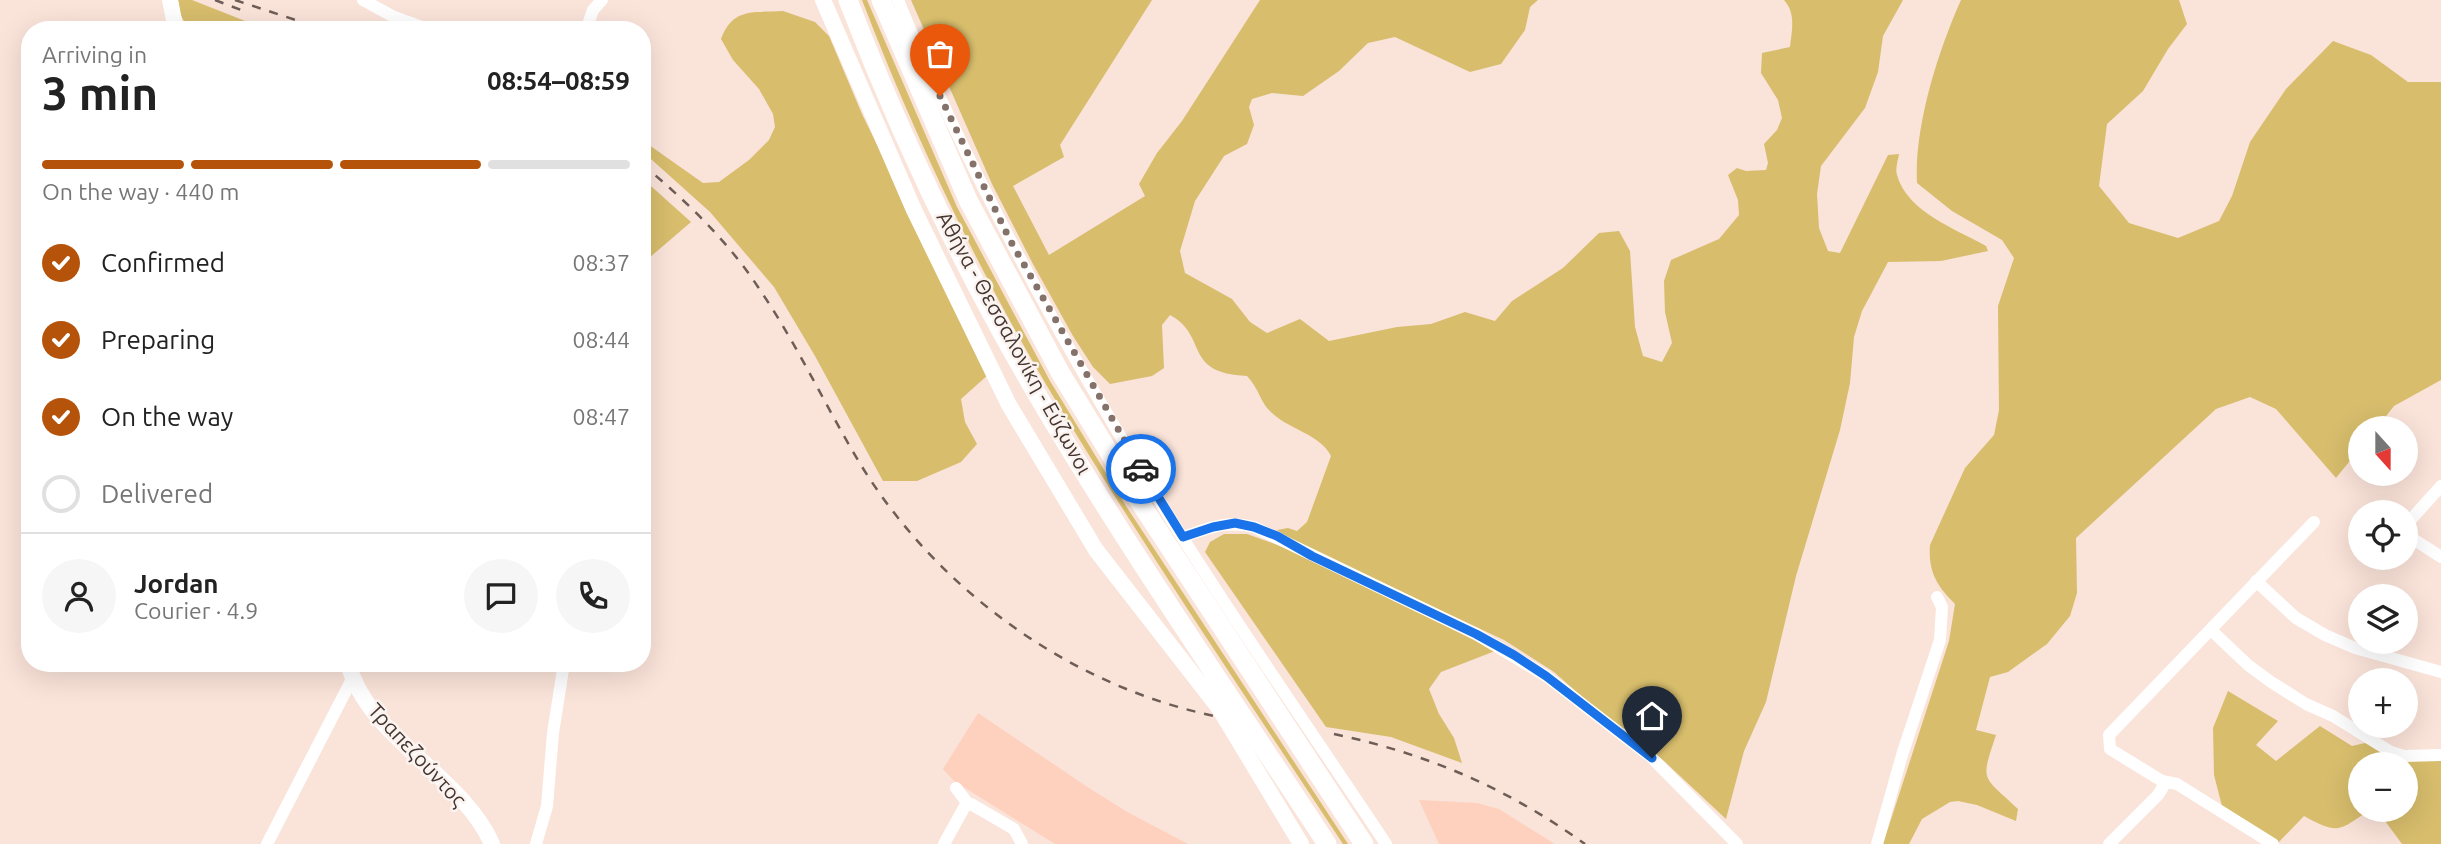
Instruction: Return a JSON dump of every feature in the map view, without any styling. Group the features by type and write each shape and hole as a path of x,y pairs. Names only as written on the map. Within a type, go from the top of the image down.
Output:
{"highway":[{"name":"Αθήνα - Θεσσαλονίκη - Εύζωνοι","path":"848,0 941,214 1035,390 1112,516 1327,844"},
{"name":"Αθήνα - Θεσσαλονίκη - Εύζωνοι","path":"881,0 968,200 1061,374 1137,498 1364,844"}],"main road":[{"path":"170,0 174,21"},
{"path":"823,0 914,210 1009,405 1096,550 1219,708 1301,844"},
{"name":"Τραπεζούντος","path":"350,672 363,698 479,821 492,844"}],"street":[{"path":"363,0 405,21"},
{"path":"589,21 593,10 602,0"},
{"path":"898,0 919,53 1010,240 1117,428 1183,537 1386,844"},
{"path":"2418,512 2441,486"},
{"path":"2273,844 2177,784 2162,781 2110,749 2109,735 2314,522"},
{"path":"1183,537 1235,523 1254,527 1476,634 1546,676 1652,758 1737,844"},
{"path":"2418,542 2441,558"},
{"path":"2256,581 2295,618 2325,635 2355,648 2441,671"},
{"path":"1877,844 1902,755 1940,640 1942,607 1937,597"},
{"path":"2211,630 2248,665 2271,682 2391,752 2404,755 2441,755"},
{"path":"267,844 350,672"},
{"path":"536,844 547,806 552,733 562,672"},
{"path":"2109,844 2158,795 2163,787 2162,781"},
{"path":"956,788 969,805"},
{"path":"944,844 965,806 969,805 976,806 1014,829 1022,844"}],"shaded area":[{"path":"178,0 192,0 245,21 184,21"},
{"path":"862,0 867,0 957,207 1050,381 1126,506 1348,844 1343,844 1192,616 1118,502 1020,340 970,245 924,148"},
{"path":"911,0 1152,0 1060,145 1064,157 1013,186 1049,255 1145,196 1139,184 1157,153 1182,121 1260,0 1538,0 1530,7 1525,30 1501,64 1470,72 1395,37 1368,43 1339,71 1303,96 1272,93 1252,99 1249,107 1254,125 1247,144 1224,156 1195,201 1180,251 1185,273 1232,299 1250,322 1267,333 1300,319 1329,341 1397,327 1431,324 1465,312 1495,321 1512,301 1563,268 1599,233 1619,231 1630,251 1635,327 1643,356 1662,362 1672,343 1665,312 1664,281 1671,260 1719,239 1739,215 1738,200 1728,175 1737,168 1746,171 1766,170 1768,163 1764,144 1777,130 1782,118 1778,100 1761,73 1762,53 1790,47 1792,16 1784,0 1903,0 1883,36 1878,72 1865,108 1821,166 1817,194 1819,228 1828,251 1840,253 1888,155 1899,154 1897,175 1902,188 1911,199 1934,218 1986,246 1988,251 1941,261 1888,262 1862,311 1854,337 1850,383 1840,430 1796,576 1766,702 1744,751 1726,819 1664,761 1554,672 1504,640 1295,542 1277,530 1288,528 1297,531 1307,522 1331,456 1320,442 1272,413 1247,376 1227,373 1204,361 1189,333 1170,315 1162,325 1164,368 1152,376 1110,384 1093,367 1033,264 992,184"},
{"path":"1961,0 2179,0 2187,24 2168,49 2143,91 2107,124 2099,186 2129,223 2178,238 2219,221 2232,196 2250,142 2286,89 2333,41 2371,55 2408,82 2441,82 2441,380 2394,406 2386,416 2348,416 2348,463 2336,478 2276,409 2250,397 2216,409 2076,538 2077,593 2070,616 2047,644 2008,672 1990,677 1976,730 1996,735 1986,771 1991,783 2018,809 2016,821 1977,805 1950,802 1922,819 1909,844 1883,844 1949,641 1955,604 1943,591 1932,571 1930,545 1965,468 1994,435 1999,410 1998,306 2014,258 2002,240 1952,211 1917,183 1919,138 1929,90"},
{"path":"783,11 815,22 829,36 862,114 989,374 961,399 965,422 977,444 961,462 917,481 883,481 774,287 710,212 651,159 651,146 703,183 719,182 749,160 769,140 775,127 773,114 759,89 733,60 721,39 732,21 753,12"},
{"path":"651,186 691,222 651,256"},
{"path":"1224,534 1247,534 1283,547 1495,651 1441,672 1429,689 1439,714 1454,738 1462,763 1391,737 1326,727 1205,552 1210,542"},
{"path":"2228,691 2278,721 2256,745 2276,761 2320,726 2352,746 2365,743 2387,752 2348,752 2348,822 2351,822 2332,828 2304,816 2278,843 2222,806 2214,775 2213,728"},
{"path":"978,713 1129,813 1188,844 1055,844 954,781 943,769"},
{"path":"2418,759 2441,760 2441,844 2402,844 2386,822 2418,822"},
{"path":"1419,800 1477,803 1499,809 1555,844 1439,844"}],"railway":[{"path":"215,0 241,10"},
{"path":"235,0 299,21"},
{"path":"651,172 705,221 746,270 773,309 864,470 896,515 933,557 973,595 1017,630 1064,659 1114,684 1166,703 1219,717"},
{"path":"1334,734 1402,752 1466,776 1526,806 1585,844"}],"way so far":[{"path":"940,96 1010,240 1141,469"}],"route":[{"path":"1141,469 1183,537 1235,523 1277,536 1312,556 1476,634 1514,655 1546,676 1652,758"}]}
